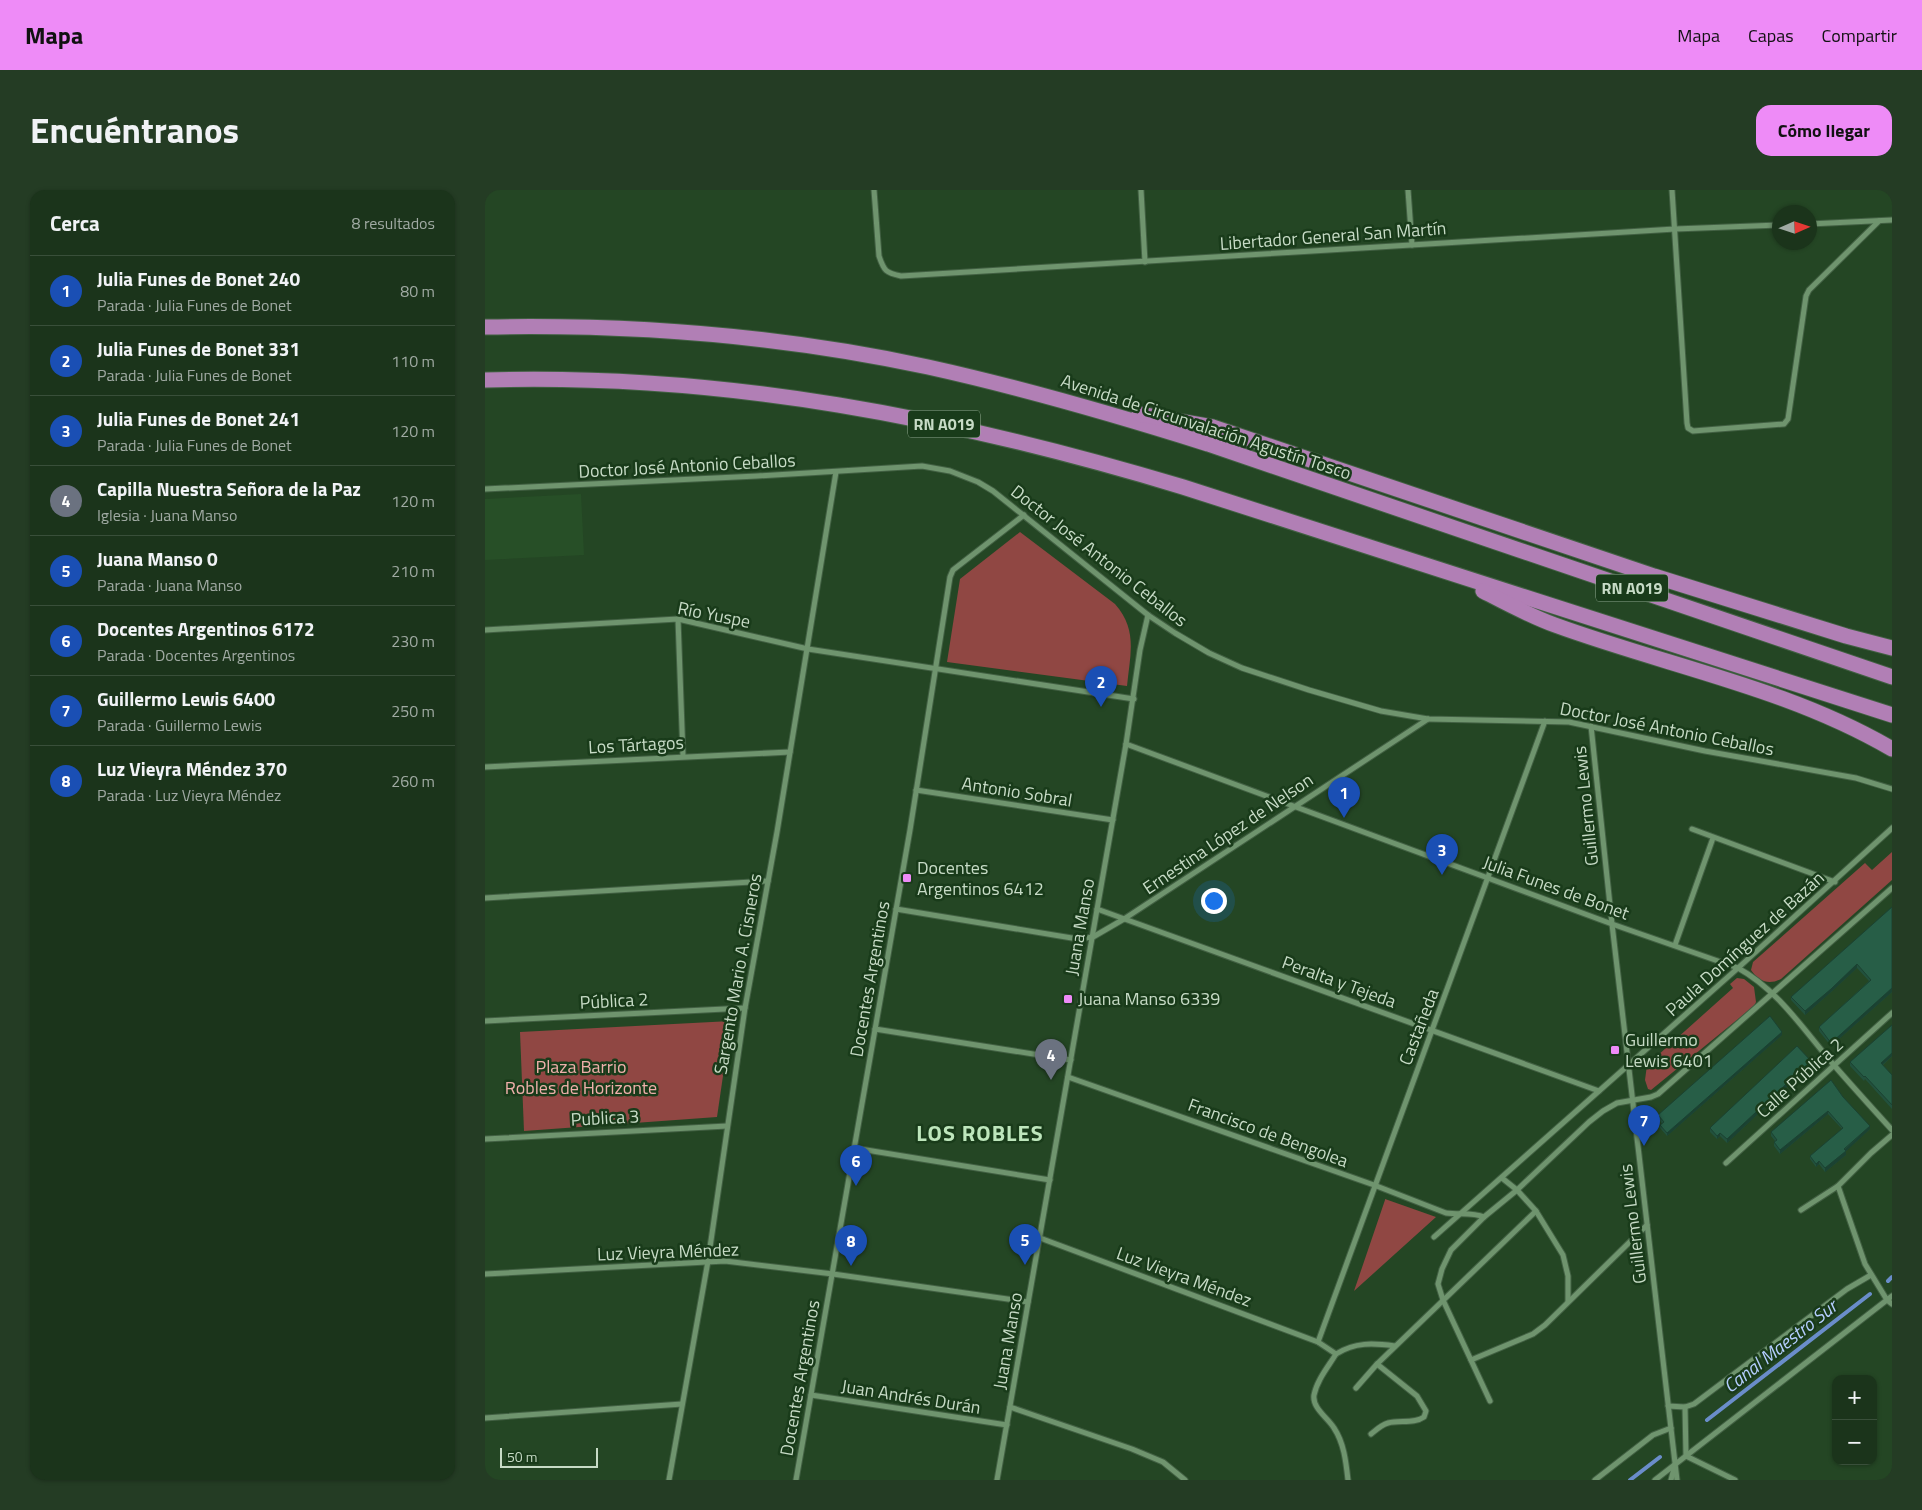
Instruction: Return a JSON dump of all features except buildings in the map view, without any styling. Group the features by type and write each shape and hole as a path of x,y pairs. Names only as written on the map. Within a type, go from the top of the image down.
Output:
{"highway":[{"name":"Avenida de Circunvalación Agustín Tosco","path":"485,327 626,330 694,334 808,347 926,367 987,381 1173,433 1892,677"},
{"name":"RN A019","path":"485,380 598,381 726,389 830,402 926,420 1028,443 1127,470 1892,715"},
{"path":"1071,403 1213,427 1654,576 1846,636 1892,648"},
{"path":"1432,567 1553,625 1785,700 1840,723 1892,749"}],"street":[{"name":"Libertador General San Martín","path":"875,190 879,256 882,266 888,273 901,276 1675,229 1772,225"},
{"path":"1141,190 1145,262"},
{"path":"1408,190 1412,245"},
{"path":"1672,190 1687,423 1688,428 1693,431 1784,424 1788,419 1806,296 1809,290 1879,221"},
{"path":"1817,224 1892,220"},
{"name":"Doctor José Antonio Ceballos","path":"485,489 922,466 950,470 978,482 1008,501 1148,615 1193,644 1241,668 1381,711 1428,719 1569,722 1705,752 1856,778 1892,789"},
{"name":"Sargento Mario A. Cisneros","path":"669,1480 707,1261 745,1008 808,650 836,472"},
{"name":"Docentes Argentinos","path":"796,1480 896,909 949,577 953,570 1024,515"},
{"name":"Juana Manso","path":"997,1480 1148,615"},
{"path":"678,620 683,756"},
{"name":"Río Yuspe","path":"485,630 678,620 808,650 935,668"},
{"path":"935,668 1134,699"},
{"name":"Ernestina López de Nelson","path":"1093,938 1428,719"},
{"name":"Castañeda","path":"1319,1342 1374,1185 1489,878 1545,721"},
{"name":"Guillermo Lewis","path":"1591,726 1628,1065 1677,1480"},
{"name":"Julia Funes de Bonet","path":"1126,744 1612,924 1738,968 1753,976 1773,992 1892,1130"},
{"name":"Los Tártagos","path":"485,767 789,752"},
{"name":"Antonio Sobral","path":"916,790 1113,820"},
{"name":"Paula Domínguez de Bazán","path":"1434,1237 1835,882 1892,828"},
{"path":"1692,829 1835,882"},
{"path":"1675,945 1713,838"},
{"path":"485,898 768,882"},
{"path":"1490,1401 1443,1300 1439,1284 1442,1269 1451,1250 1589,1122 1617,1103 1658,1094 1892,888"},
{"path":"896,909 1078,939 1093,938"},
{"name":"Peralta y Tejeda","path":"1097,909 1599,1091"},
{"name":"Pública 2","path":"485,1021 745,1008"},
{"name":"Calle Pública 2","path":"1726,1163 1892,1013"},
{"path":"875,1029 1071,1060"},
{"name":"Francisco de Bengolea","path":"1068,1077 1374,1185 1446,1213 1458,1215 1476,1214 1484,1218"},
{"name":"Publica 3","path":"485,1139 727,1126"},
{"path":"1801,1210 1838,1186 1892,1135"},
{"path":"855,1148 1050,1180"},
{"path":"1502,1178 1517,1190 1536,1211 1563,1255 1568,1276 1568,1301"},
{"path":"1838,1186 1865,1264 1887,1300 1892,1304"},
{"path":"1356,1388 1395,1346 1536,1211"},
{"path":"1471,1360 1533,1334 1545,1325 1647,1225"},
{"name":"Luz Vieyra Méndez","path":"1040,1238 1319,1342 1336,1354"},
{"name":"Luz Vieyra Méndez","path":"485,1274 725,1261 833,1274 1029,1302"},
{"path":"1668,1406 1685,1407 1694,1404 1847,1288 1871,1275"},
{"path":"1655,1480 1892,1296"},
{"path":"1348,1480 1340,1441 1334,1428 1315,1403 1314,1396 1319,1382 1336,1354 1347,1347 1357,1344 1375,1343 1395,1346"},
{"path":"1371,1434 1381,1426 1389,1423 1420,1420 1424,1417 1426,1411 1417,1396 1377,1364"},
{"name":"Juan Andrés Durán","path":"811,1396 1007,1425"},
{"path":"485,1418 682,1404"},
{"path":"1010,1407 1132,1448 1163,1462 1185,1480"},
{"path":"1685,1407 1686,1456"},
{"path":"1595,1480 1653,1435 1671,1428"},
{"path":"1686,1456 1735,1480"},
{"path":"1671,1480 1675,1465"}],"shaded area":[{"path":"581,494 584,555 485,560 485,499"}],"green space":[{"path":"1020,532 1115,604 1122,614 1127,623 1131,643 1127,686 947,662 960,579"},
{"path":"1892,852 1892,880 1781,979 1768,982 1761,980 1754,974 1751,970 1753,962 1865,863 1872,870"},
{"path":"1737,978 1744,979 1754,987 1756,1002 1754,1006 1651,1090 1648,1089 1645,1080 1647,1065 1733,988 1730,984"},
{"name":"Plaza Barrio Robles de Horizonte","path":"731,1021 717,1117 524,1131 520,1032"},
{"path":"1385,1200 1436,1217 1354,1291"}],"waterway":[{"name":"Canal Maestro Sur","path":"1888,1281 1892,1277"},
{"name":"Canal Maestro Sur","path":"1707,1420 1870,1294"},
{"name":"Canal Maestro Sur","path":"1630,1480 1660,1457"}],"place":[{"name":"Julia Funes de Bonet 331","path":"1101,707"},
{"name":"Julia Funes de Bonet 240","path":"1344,818"},
{"name":"Julia Funes de Bonet 241","path":"1442,875"},
{"name":"Docentes Argentinos 6412","path":"907,878"},
{"name":"Juana Manso 6339","path":"1068,999"},
{"name":"Guillermo Lewis 6401","path":"1615,1050"},
{"name":"Capilla Nuestra Señora de la Paz","path":"1051,1080"},
{"name":"Guillermo Lewis 6400","path":"1644,1146"},
{"name":"Docentes Argentinos 6172","path":"856,1186"},
{"name":"Juana Manso 0","path":"1025,1265"},
{"name":"Luz Vieyra Méndez 370","path":"851,1266"}],"district":[{"name":"LOS ROBLES","path":"980,1133"}]}
